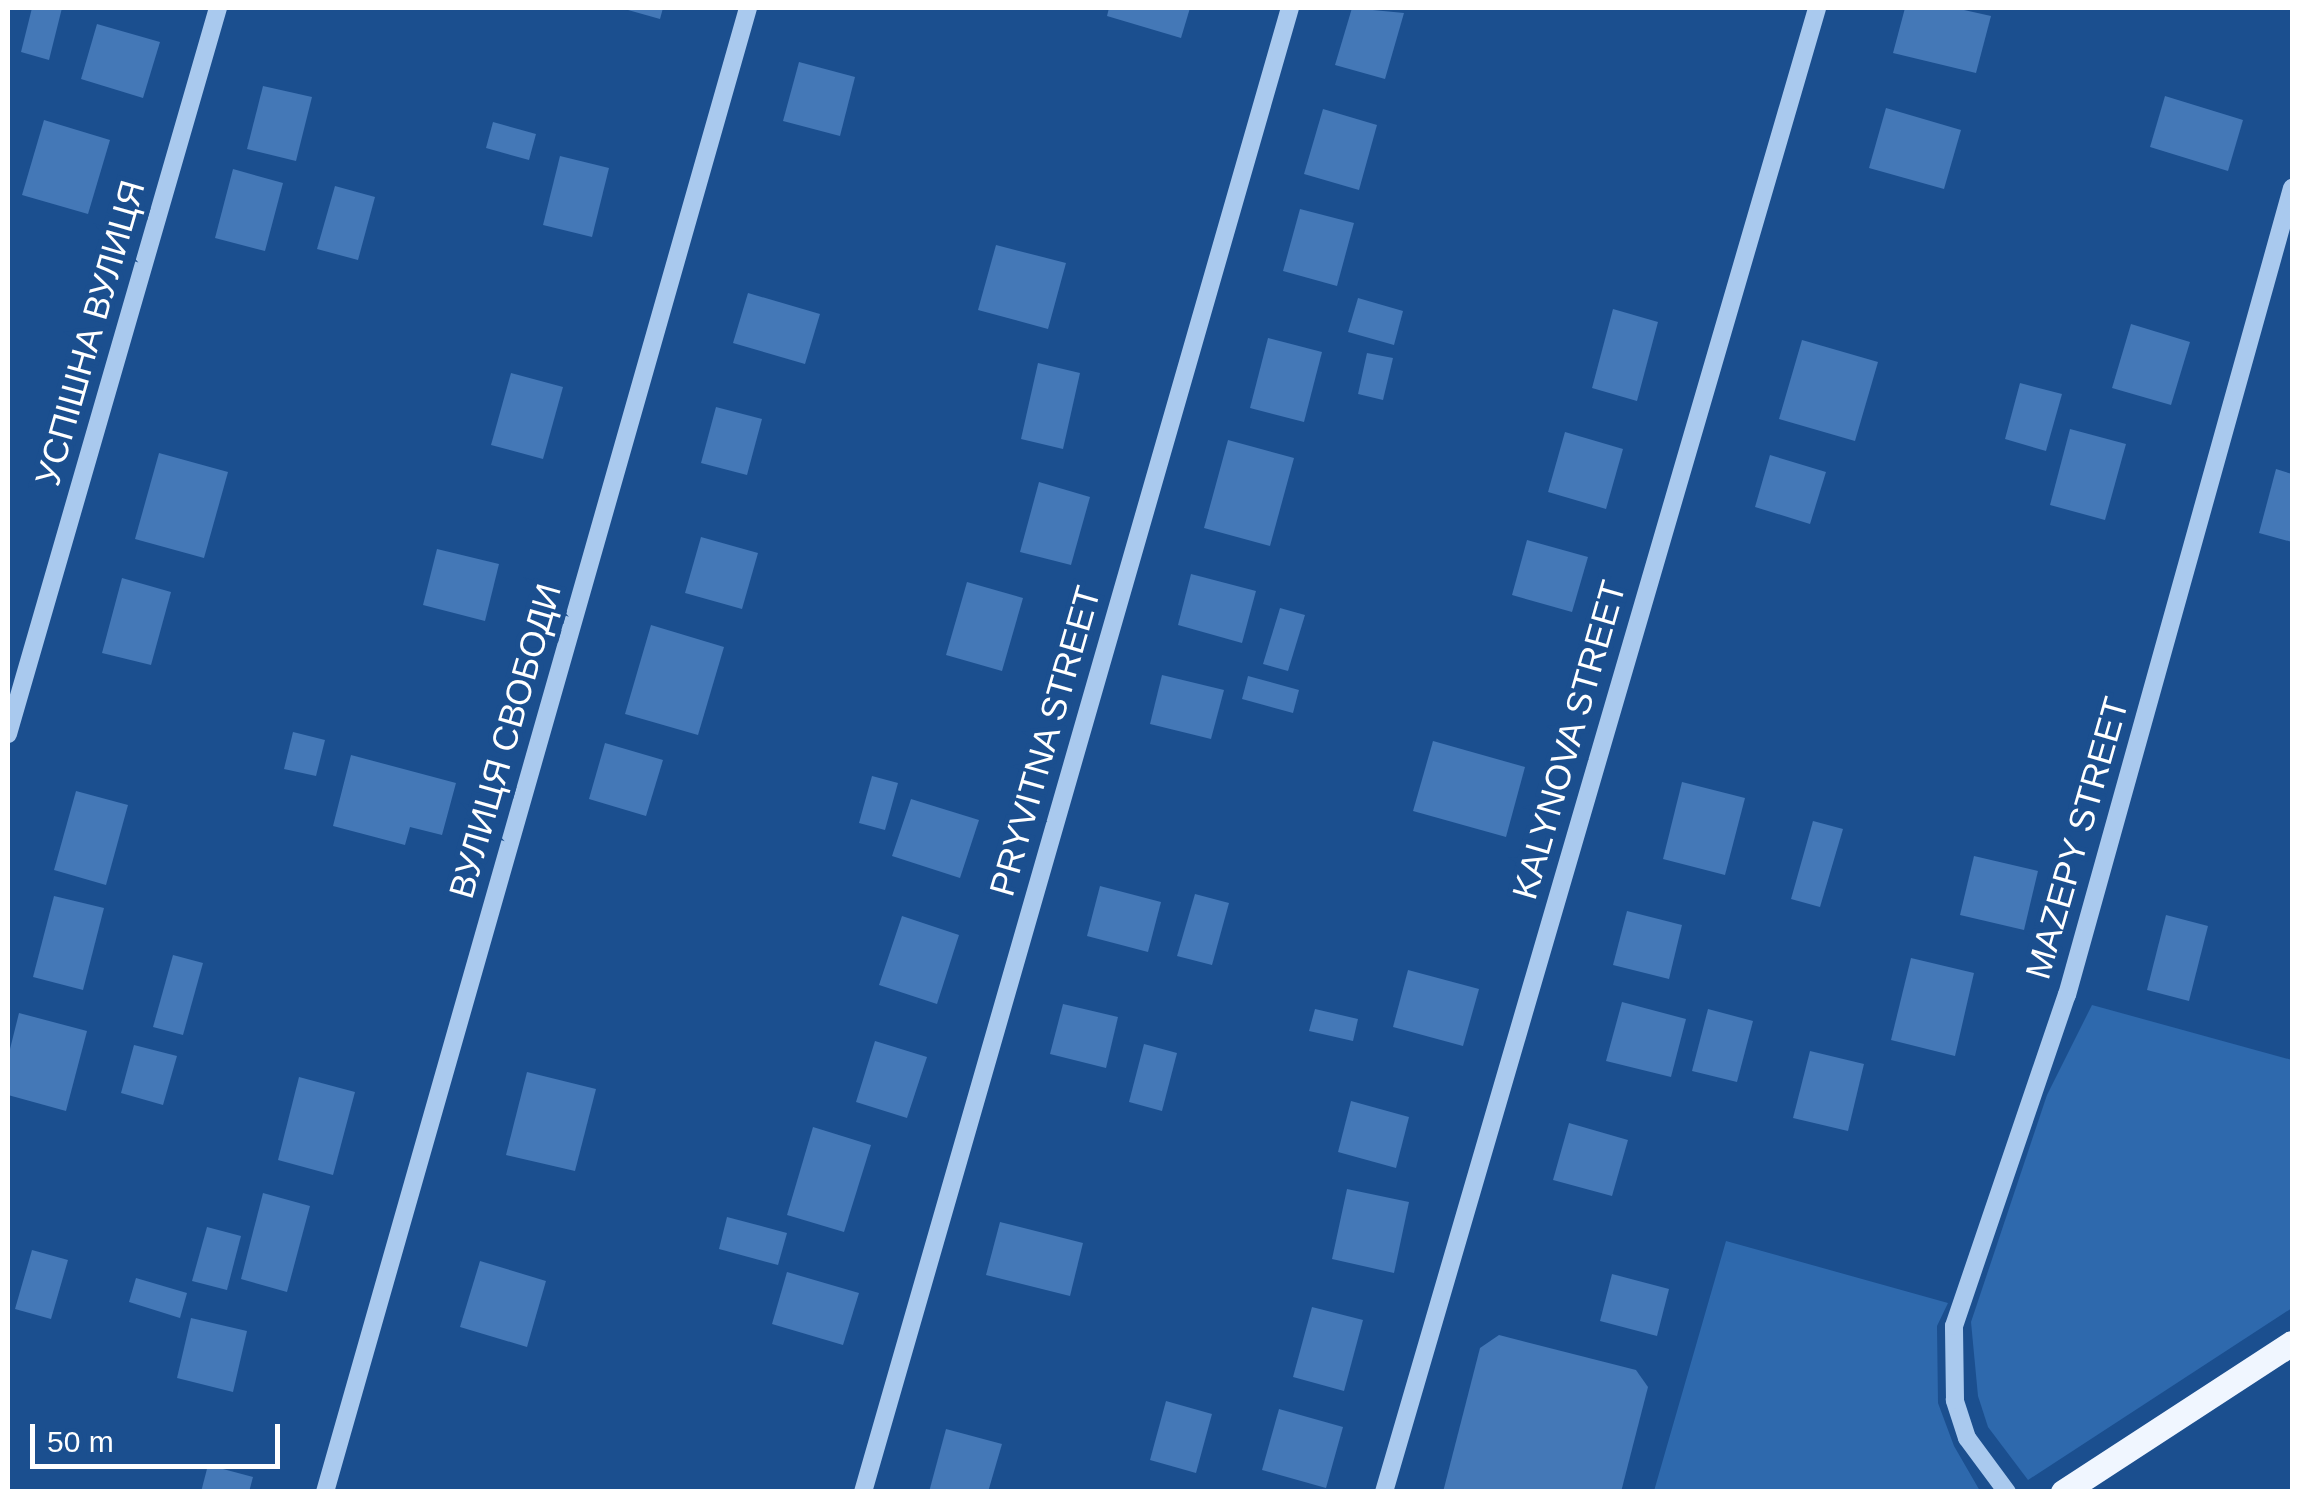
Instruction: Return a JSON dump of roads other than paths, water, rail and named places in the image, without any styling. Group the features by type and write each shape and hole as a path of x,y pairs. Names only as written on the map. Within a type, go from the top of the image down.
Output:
{"main road":[{"path":"2063,1492 2292,1342"}],"street":[{"name":"УСПІШНА ВУЛИЦЯ","path":"8,734 218,8"},
{"name":"ВУЛИЦЯ СВОБОДИ","path":"325,1492 748,8"},
{"name":"PRYVITNA STREET","path":"863,1492 1290,8"},
{"name":"KALYNOVA STREET","path":"1384,1492 1816,8"},
{"name":"MAZEPY STREET","path":"2007,1492 1967,1438 1955,1400 1954,1326 2067,995 2292,188"}]}
